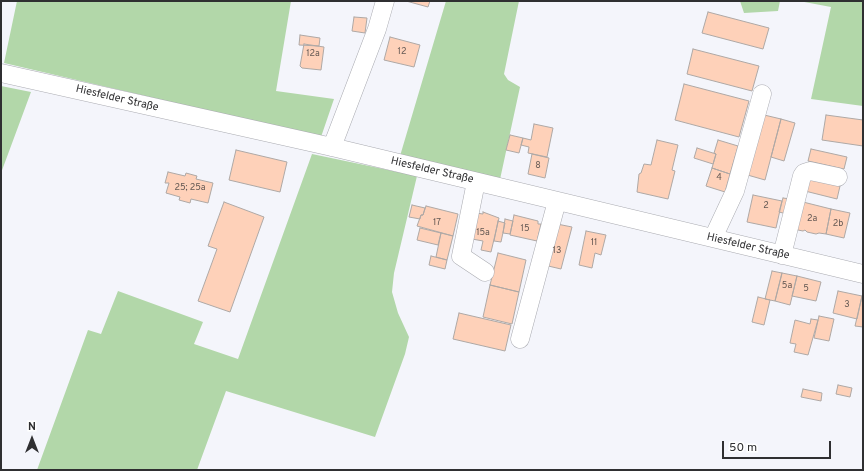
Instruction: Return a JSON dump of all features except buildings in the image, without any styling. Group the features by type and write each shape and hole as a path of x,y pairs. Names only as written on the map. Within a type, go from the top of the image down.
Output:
{"street":[{"path":"332,148 377,29 385,1"},
{"name":"Hiesfelder Straße","path":"1,73 332,148 863,274"},
{"path":"713,238 735,190 762,94"},
{"path":"782,255 804,173 810,171 838,177"},
{"path":"476,182 461,256 485,272"},
{"path":"520,339 557,201"}],"green space":[{"path":"17,1 291,1 276,91 334,99 321,137 4,63"},
{"path":"446,1 519,1 504,74 508,80 520,87 499,184 400,156"},
{"path":"740,1 780,1 778,11 744,13"},
{"path":"799,1 863,1 863,106 811,99 831,7"},
{"path":"1,86 31,92 1,173"},
{"path":"312,154 417,176 394,273 392,292 398,313 409,337 405,354 375,437 226,391 197,470 37,470 88,330 101,334 118,291 203,322 194,344 238,359"}]}
